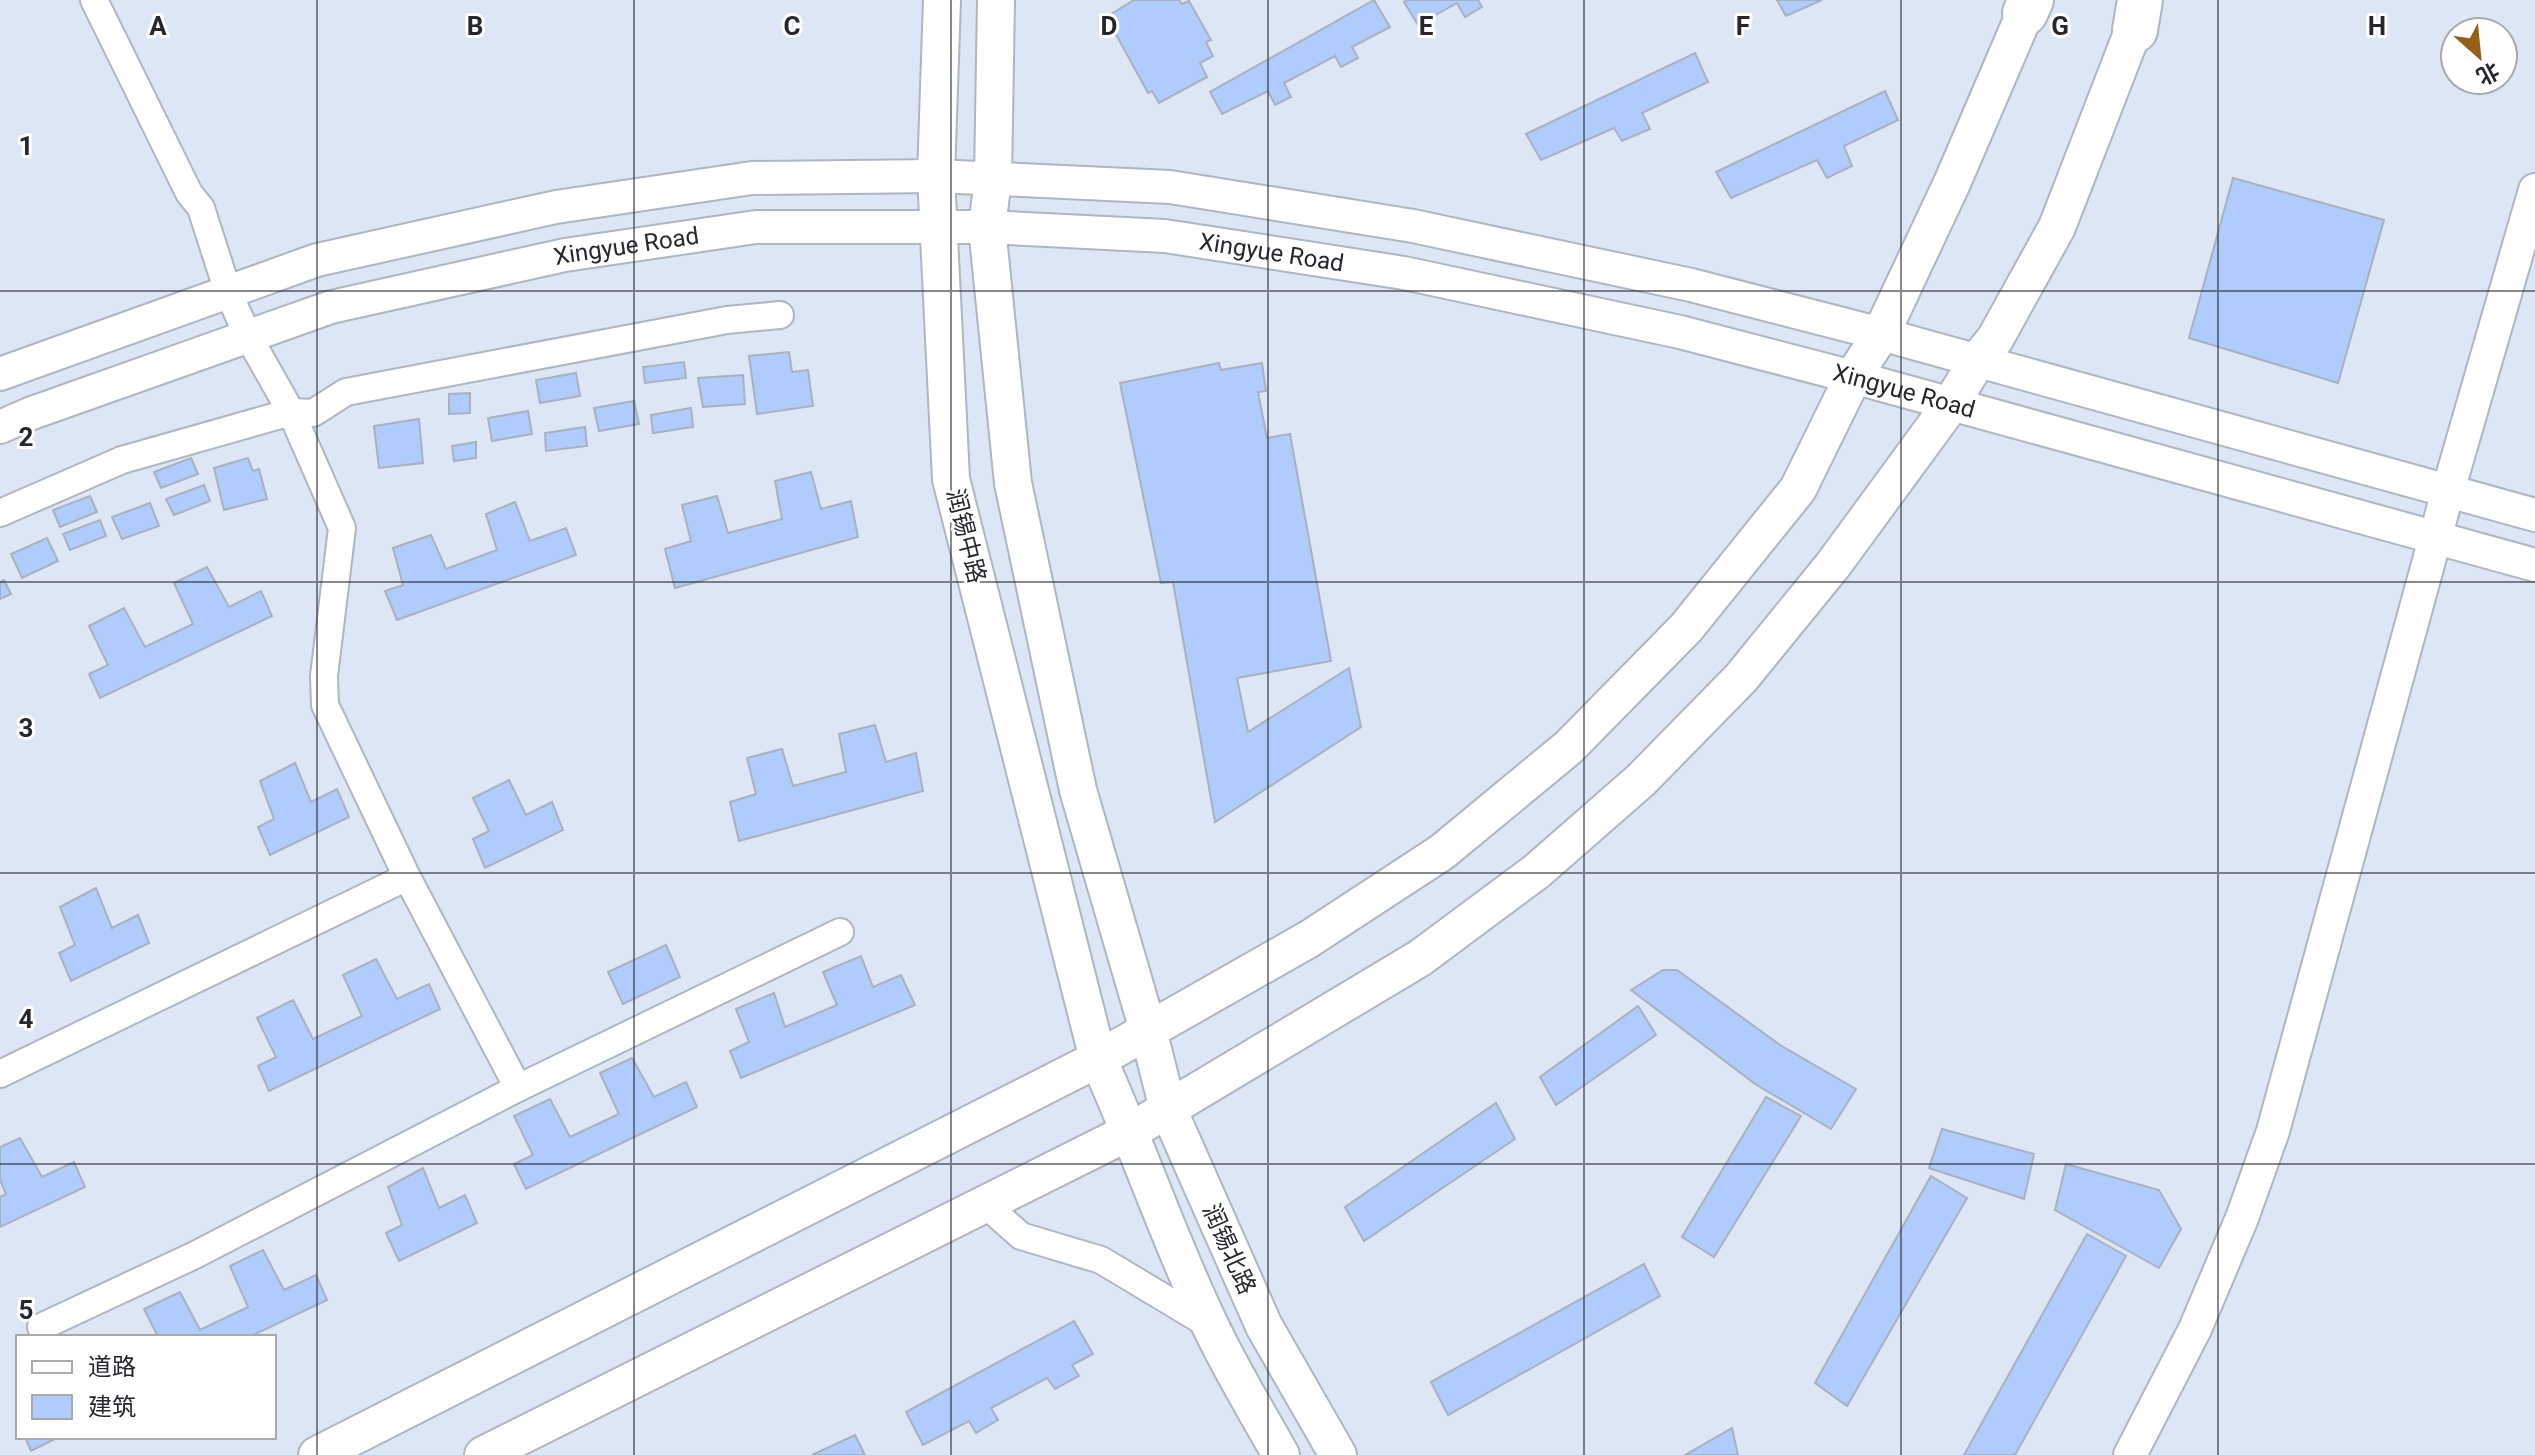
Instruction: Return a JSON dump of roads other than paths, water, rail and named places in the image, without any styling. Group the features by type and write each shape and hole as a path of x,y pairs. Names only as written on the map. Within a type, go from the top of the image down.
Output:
{"main road":[{"name":"润锡中路","path":"942,0 936,176 951,479 1098,1059"},
{"path":"996,0 993,179 987,227 1013,483 1078,790 1148,1030"},
{"path":"317,1455 1098,1059 1309,939 1442,852 1569,747 1686,628 1798,489 1853,377 1881,334 1952,183 2028,4"},
{"path":"483,1455 1131,1131 1420,958 1537,871 1641,780 1741,678 1833,565 1951,404 1977,361 1995,339 2057,227 2140,10"},
{"name":"润锡北路","path":"1148,1030 1168,1109 1264,1326 1338,1455"},
{"name":"润锡北路","path":"1098,1059 1211,1326 1281,1455"}],"street":[{"path":"94,0 189,193 201,208 228,292 248,336 291,412 342,528 324,676 325,705 407,877 518,1088"},
{"name":"Xingyue Road","path":"0,374 317,260 556,207 752,178 936,176 1170,187 1413,226 1691,285 1881,334 2535,515"},
{"path":"2130,1455 2195,1329 2242,1218 2273,1131 2448,491 2535,190"},
{"name":"Xingyue Road","path":"0,427 331,307 565,255 756,227 987,227 1165,236 1404,273 1680,332 2535,565"},
{"path":"0,513 122,460 291,412 313,413 346,392 727,320 780,315"},
{"path":"0,1074 407,877"},
{"path":"41,1327 195,1255 518,1088 840,932"},
{"path":"985,1204 1021,1236 1101,1260 1211,1326"}]}
